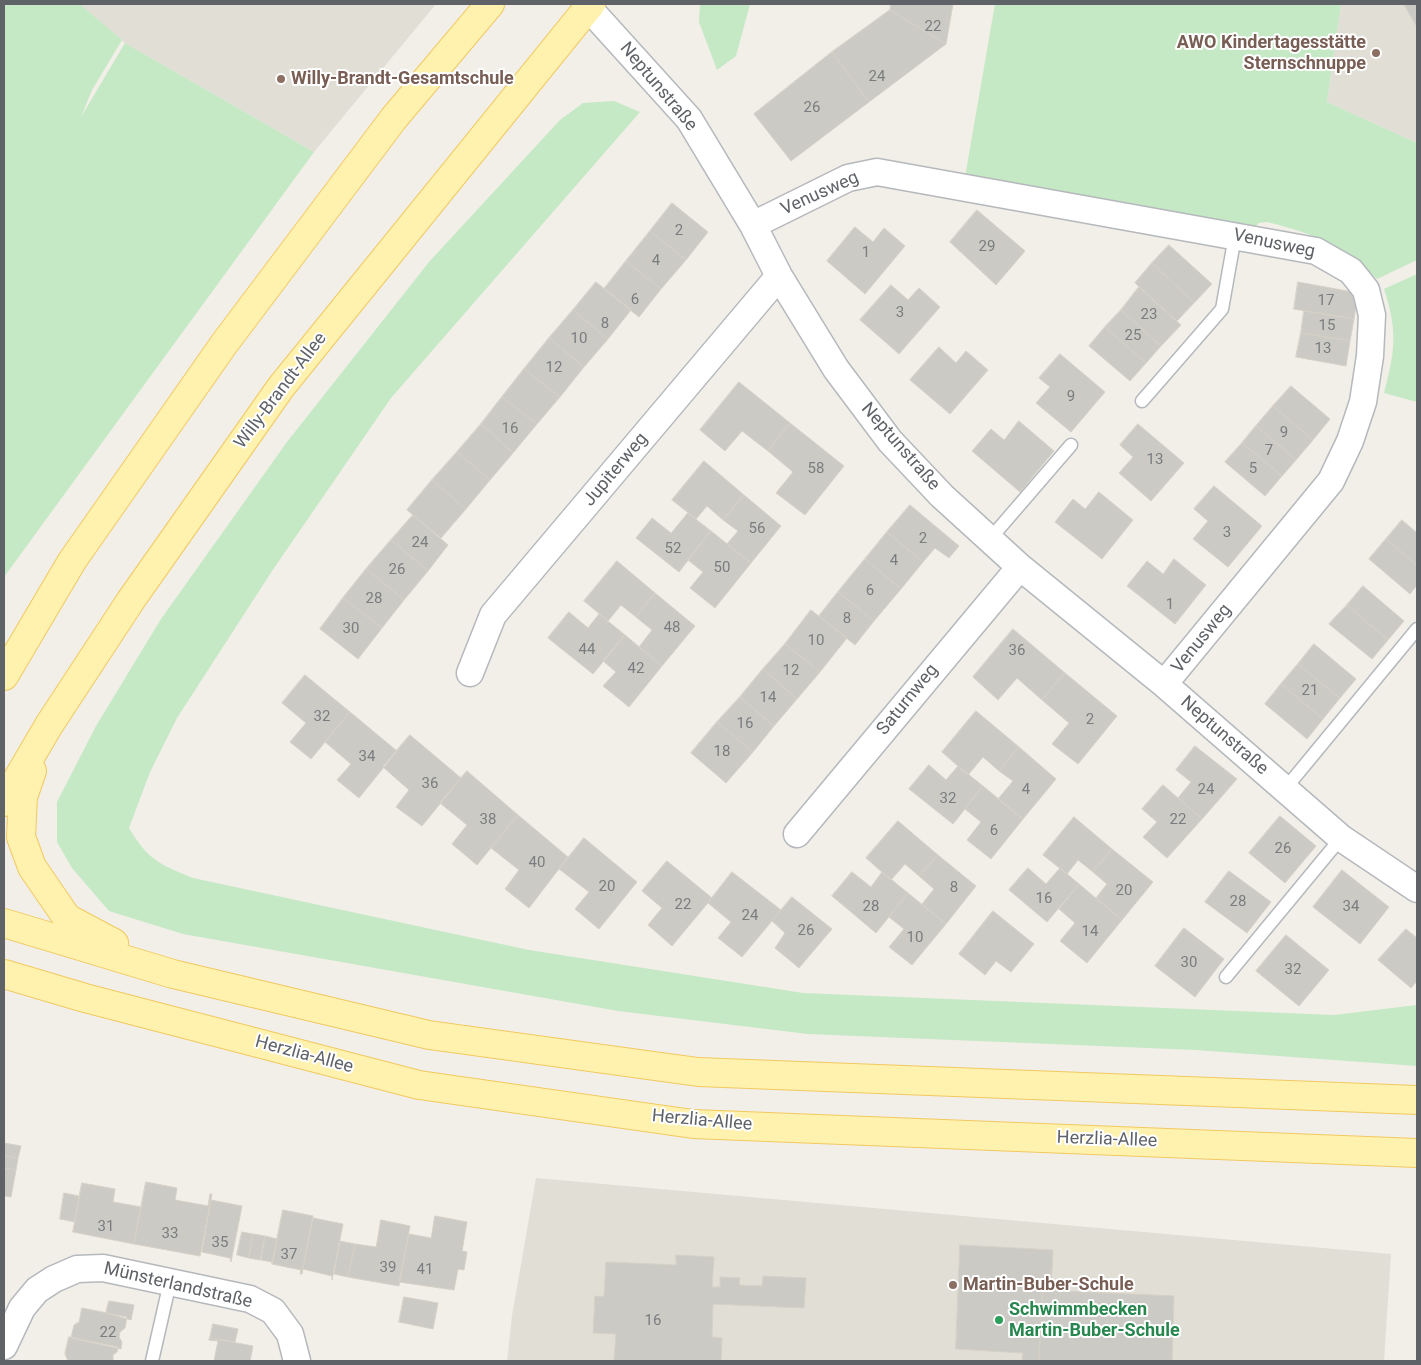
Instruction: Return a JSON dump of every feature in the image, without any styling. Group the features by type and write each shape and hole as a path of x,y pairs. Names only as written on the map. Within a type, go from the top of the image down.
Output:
{"main road":[{"path":"4,676 72,561 224,344 394,118 490,4"},
{"name":"Willy-Brandt-Allee","path":"4,802 48,725 131,600 281,387 588,5"},
{"path":"4,658 50,596"},
{"path":"48,725 23,797 21,837 32,868 66,918 173,974"},
{"path":"4,923 173,974 429,1035 698,1072 1417,1100"},
{"name":"Herzlia-Allee","path":"4,974 85,998 419,1086 693,1124 1417,1153"}],"street":[{"name":"Neptunstraße","path":"588,5 689,119 753,225 779,276 836,369 890,441 942,496 1020,567 1164,684 1341,838 1417,889"},
{"name":"Venusweg","path":"753,225 848,178 877,172 1316,251 1351,271 1366,290 1372,315 1370,356 1363,402 1350,441 1331,481 1164,684"},
{"name":"Jupiterweg","path":"470,673 493,615 779,276"},
{"name":"Saturnweg","path":"797,834 1020,567"},
{"name":"Münsterlandstraße","path":"4,1346 22,1308 37,1290 77,1268 103,1268 250,1299 272,1311 290,1334 296,1361"}],"lane":[{"path":"1142,401 1222,309 1235,236"},
{"path":"990,539 1071,445"},
{"name":"Neptunstraße","path":"1285,789 1417,628"},
{"path":"1226,977 1341,838"},
{"path":"152,1361 170,1282"}],"shaded area":[{"name":"Willy-Brandt-Gesamtschule","path":"80,4 436,4 314,152 125,43"},
{"name":"AWO Kindertagesstätte Sternschnuppe","path":"1341,4 1417,4 1417,143 1327,102"},
{"name":"Martin-Buber-Schule","path":"536,1178 1391,1254 1384,1361 507,1361 512,1316"}],"green space":[{"path":"4,4 80,4 122,40 92,90 81,117 125,43 314,152 4,577"},
{"path":"700,4 750,4 736,56 717,70 699,22"},
{"path":"995,4 1341,4 1327,102 1417,143 1417,260 1377,279 1365,267 1340,249 1313,236 1267,222 1259,223 1252,229 965,177"},
{"path":"614,101 640,112 391,398 272,571 177,718 150,772 129,828 142,847 155,860 193,878 529,950 803,993 1334,1015 1417,1005 1417,1066 1196,1050 808,1034 618,1011 183,934 109,911 72,868 57,842 57,802 96,726 161,619 287,442 429,262 560,120 583,103"},
{"path":"1417,274 1417,402 1384,393 1393,353 1393,330 1384,289"}],"building":[{"path":"891,4 953,4 946,44 890,10"},
{"path":"1404,4 1417,4 1416,25"},
{"path":"890,10 946,44 869,102 832,52"},
{"path":"832,52 869,102 791,161 754,114"},
{"path":"672,203 708,232 686,260 650,231"},
{"path":"977,210 1025,251 996,285 950,242"},
{"path":"855,227 873,242 884,228 905,246 865,294 827,261"},
{"path":"650,231 686,260 661,289 626,261"},
{"path":"1169,245 1212,284 1194,303 1152,263"},
{"path":"626,261 661,289 639,317 604,289"},
{"path":"1152,263 1194,303 1177,321 1135,283"},
{"path":"596,282 631,310 608,339 573,310"},
{"path":"1298,282 1358,293 1354,319 1294,309"},
{"path":"891,285 908,300 919,288 940,307 899,354 860,320"},
{"path":"1139,287 1181,325 1161,346 1121,310"},
{"path":"573,310 608,339 584,367 549,338"},
{"path":"1121,310 1161,346 1146,363 1105,327"},
{"path":"1304,311 1354,319 1350,341 1301,333"},
{"path":"1105,327 1146,363 1130,381 1089,346"},
{"path":"1301,333 1350,341 1346,366 1296,357"},
{"path":"549,338 584,367 560,397 524,369"},
{"path":"939,347 956,363 966,351 988,370 950,414 910,380"},
{"path":"1060,354 1105,392 1071,432 1036,403 1050,387 1039,378"},
{"path":"524,369 560,397 537,424 502,397"},
{"path":"739,382 790,423 768,451 742,431 725,451 700,430"},
{"path":"1291,386 1330,419 1313,440 1273,406"},
{"path":"502,397 537,424 513,453 481,424"},
{"path":"1273,406 1313,440 1296,460 1256,426"},
{"path":"1019,421 1054,451 1020,492 972,451 991,429 1004,440"},
{"path":"790,423 844,466 805,515 776,493 793,472 768,451"},
{"path":"481,424 513,453 490,480 457,452"},
{"path":"1138,424 1184,463 1151,501 1119,473 1133,457 1120,445"},
{"path":"1256,426 1296,460 1282,476 1242,443"},
{"path":"1242,443 1282,476 1265,496 1225,462"},
{"path":"457,452 490,480 466,509 432,480"},
{"path":"704,461 744,495 723,520 707,506 696,519 672,500"},
{"path":"432,480 466,509 441,538 407,510"},
{"path":"1214,486 1262,526 1228,567 1193,539 1208,521 1194,509"},
{"path":"1099,492 1133,520 1102,559 1055,522 1073,499 1085,509"},
{"path":"744,495 781,526 751,563 727,544 738,531 723,520"},
{"path":"910,505 959,546 949,558 935,548 923,562 887,532"},
{"path":"688,513 711,531 679,572 636,538 652,518 671,533"},
{"path":"413,515 448,545 428,571 391,540"},
{"path":"1402,520 1417,533 1417,565 1386,539"},
{"path":"711,531 751,563 715,608 690,588 703,572 688,560"},
{"path":"887,532 923,562 901,589 865,559"},
{"path":"1386,539 1417,565 1417,585 1410,594 1369,559"},
{"path":"391,540 428,571 404,600 366,569"},
{"path":"865,559 901,589 874,621 838,592"},
{"path":"1174,559 1206,585 1175,624 1127,586 1147,561 1163,574"},
{"path":"617,561 655,593 636,617 621,605 608,621 584,601"},
{"path":"366,569 404,600 382,628 343,598"},
{"path":"1363,586 1404,621 1388,640 1347,605"},
{"path":"838,592 874,621 855,645 819,616"},
{"path":"655,593 695,626 662,666 639,647 652,630 636,617"},
{"path":"343,598 382,628 358,659 320,629"},
{"path":"1347,605 1388,640 1372,659 1329,624"},
{"path":"811,610 847,638 820,672 785,644"},
{"path":"569,612 588,628 599,614 625,635 593,674 548,638"},
{"path":"1013,629 1065,673 1042,700 1017,678 998,700 973,677"},
{"path":"625,635 662,666 629,707 603,686 616,672 603,661"},
{"path":"785,644 820,672 797,699 763,669"},
{"path":"1314,644 1356,679 1340,698 1298,664"},
{"path":"1298,664 1340,698 1323,719 1281,684"},
{"path":"763,669 797,699 774,726 740,697"},
{"path":"1065,673 1117,716 1078,764 1052,744 1069,723 1042,700"},
{"path":"305,675 350,712 311,759 290,742 306,723 282,703"},
{"path":"1281,684 1323,719 1307,739 1265,704"},
{"path":"740,697 774,726 753,752 717,722"},
{"path":"976,711 1019,747 999,771 983,757 968,775 942,752"},
{"path":"350,712 397,751 359,798 337,780 351,764 325,742"},
{"path":"717,722 753,752 726,783 691,753"},
{"path":"410,735 461,778 422,826 396,807 409,790 383,767"},
{"path":"1195,746 1237,779 1202,819 1178,798 1191,782 1176,770"},
{"path":"1019,747 1056,779 1023,819 998,799 1013,781 999,771"},
{"path":"929,765 946,780 958,766 983,786 953,824 909,789"},
{"path":"467,771 518,815 477,865 452,844 467,825 440,803"},
{"path":"1163,785 1202,819 1167,858 1143,837 1157,822 1142,809"},
{"path":"983,786 1023,819 991,859 967,840 981,822 965,809"},
{"path":"518,815 568,857 529,908 505,889 519,870 491,848"},
{"path":"1280,816 1316,846 1285,883 1249,853"},
{"path":"1074,817 1112,849 1093,872 1078,860 1067,874 1043,855"},
{"path":"898,821 938,855 919,876 905,864 891,880 866,858"},
{"path":"584,838 637,882 599,929 575,909 589,892 559,869"},
{"path":"1112,849 1153,882 1122,920 1096,898 1107,884 1093,872"},
{"path":"938,855 976,886 946,924 922,904 934,889 919,876"},
{"path":"667,861 712,898 672,946 648,925 662,908 642,891"},
{"path":"1028,868 1046,884 1060,868 1079,884 1047,922 1009,890"},
{"path":"1342,870 1389,907 1360,944 1313,907"},
{"path":"1229,871 1271,902 1247,933 1205,902"},
{"path":"732,872 781,910 742,957 718,938 731,922 708,903"},
{"path":"852,872 871,887 882,872 908,893 876,933 832,896"},
{"path":"1079,884 1122,920 1087,963 1060,941 1075,923 1059,909"},
{"path":"908,893 946,924 912,965 889,947 904,929 889,917"},
{"path":"792,897 832,929 799,968 775,948 785,933 772,921"},
{"path":"993,911 1034,944 1011,972 996,961 985,975 959,954"},
{"path":"1184,928 1224,959 1195,997 1155,966"},
{"path":"1406,929 1417,938 1417,981 1411,988 1378,960"},
{"path":"1286,935 1329,970 1299,1006 1256,971"},
{"path":"4,1143 21,1146 18,1158 4,1155"},
{"path":"4,1155 18,1158 16,1170 4,1168"},
{"path":"4,1168 16,1170 11,1197 4,1196"},
{"path":"146,1182 177,1188 175,1200 208,1206 210,1194 212,1194 200,1256 134,1244"},
{"path":"82,1183 115,1189 113,1202 141,1207 134,1244 73,1232"},
{"path":"64,1193 79,1196 75,1222 60,1219"},
{"path":"211,1200 242,1206 231,1262 230,1258 202,1252"},
{"path":"283,1210 313,1216 302,1274 300,1274 301,1270 272,1264"},
{"path":"435,1216 467,1222 462,1251 467,1252 464,1270 458,1269 454,1290 399,1282 409,1234 431,1238"},
{"path":"313,1218 343,1224 332,1280 332,1276 303,1269"},
{"path":"381,1220 410,1226 399,1286 348,1277 355,1244 376,1247"},
{"path":"242,1232 253,1234 249,1258 237,1255"},
{"path":"253,1234 265,1236 260,1260 249,1258"},
{"path":"265,1236 277,1239 273,1262 261,1260"},
{"path":"340,1241 355,1244 348,1277 334,1274"},
{"name":"Schwimmbecken Martin-Buber-Schule","path":"960,1245 1053,1250 1051,1291 1043,1290 1039,1361 1022,1361 1023,1353 956,1349"},
{"path":"676,1255 714,1257 712,1287 720,1287 720,1277 740,1278 739,1285 762,1286 763,1276 806,1278 804,1308 713,1304 712,1337 722,1338 721,1361 614,1361 616,1334 593,1333 595,1296 604,1297 606,1262 676,1265"},
{"path":"1043,1290 1174,1296 1172,1361 1039,1361"},
{"path":"404,1297 438,1303 433,1329 399,1322"},
{"path":"109,1301 134,1305 131,1320 106,1313"},
{"path":"82,1308 127,1317 125,1328 120,1332 119,1337 122,1342 121,1349 71,1338 74,1325 79,1322"},
{"path":"213,1324 238,1329 235,1342 210,1338"},
{"path":"69,1337 118,1347 117,1352 113,1355 113,1361 68,1361 65,1354"},
{"path":"210,1338 253,1346 250,1361 214,1361 218,1341 209,1340"}],"place":[{"name":"AWO Kindertagesstätte Sternschnuppe","path":"1376,53"},
{"name":"Willy-Brandt-Gesamtschule","path":"281,79"},
{"name":"Martin-Buber-Schule","path":"953,1285"},
{"name":"Schwimmbecken Martin-Buber-Schule","path":"999,1320"}]}
